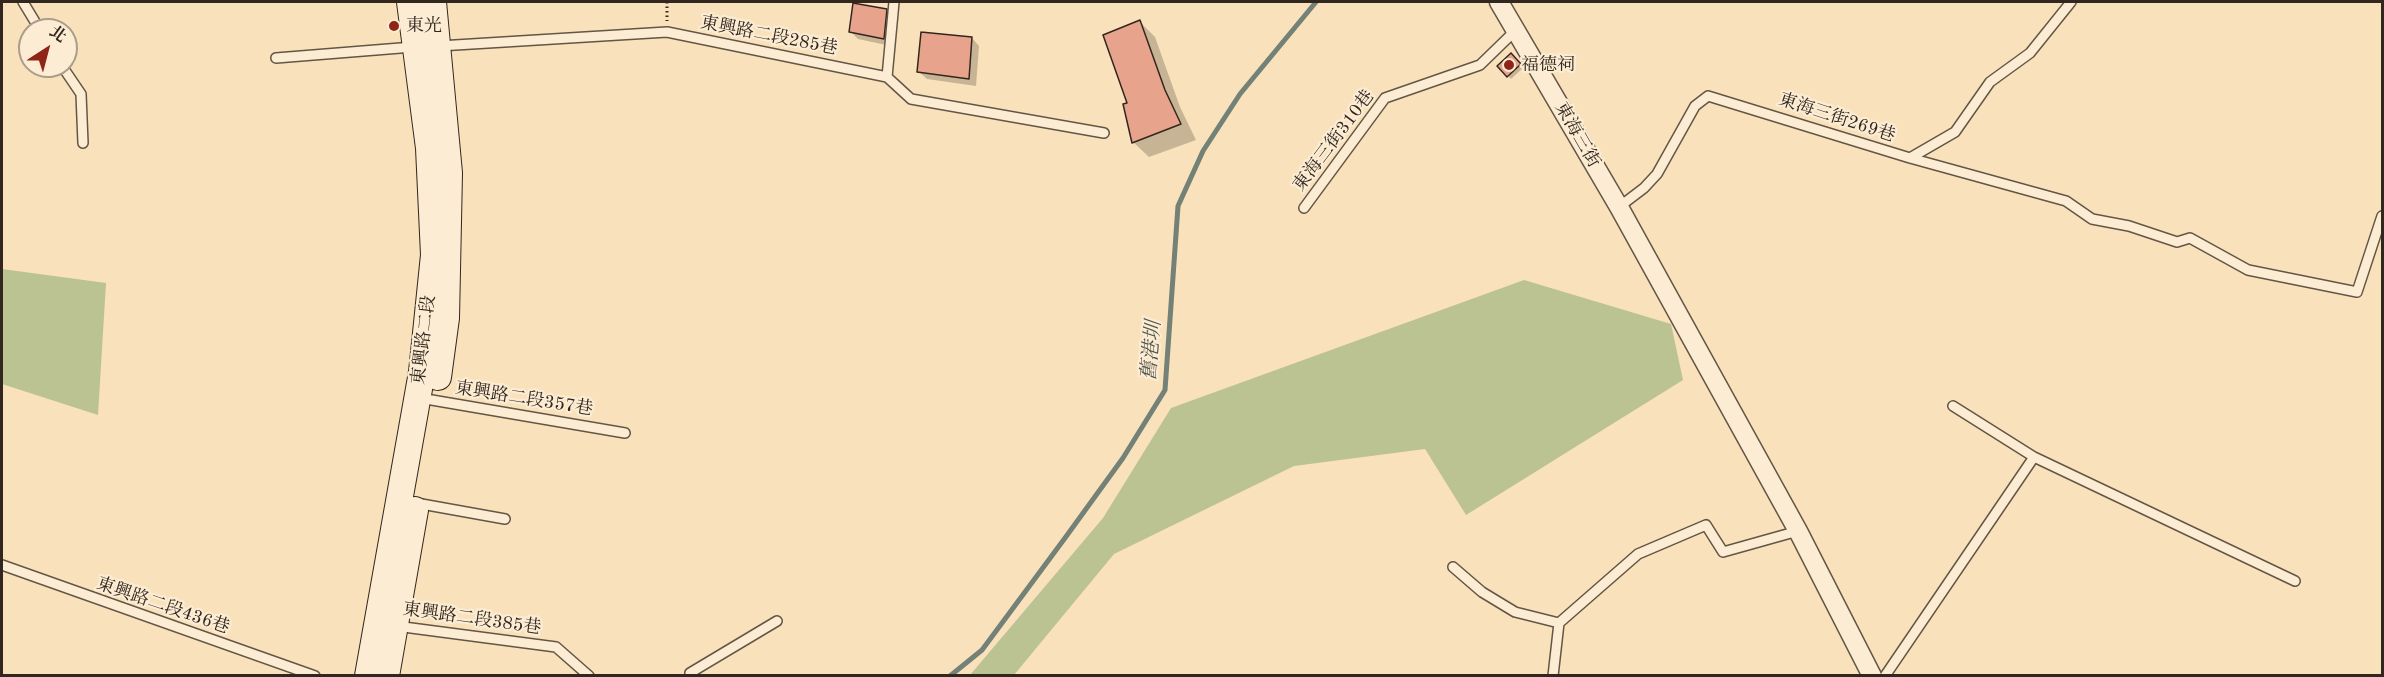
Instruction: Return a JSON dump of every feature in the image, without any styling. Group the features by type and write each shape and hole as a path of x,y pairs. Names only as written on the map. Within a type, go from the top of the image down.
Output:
{"main road":[{"name":"東興路二段","path":"410,2 427,46"},
{"name":"東興路二段","path":"368,675 386,623 426,399 434,255 427,46 433,2"},
{"name":"東興路二段","path":"386,623 386,675"}],"street":[{"name":"東海三街","path":"1499,2 1619,207 1798,531 1872,675"}],"lane":[{"path":"23,2 33,18"},
{"path":"894,2 887,77 911,99 1104,133"},
{"name":"東海三街269巷","path":"1619,207 1644,188 1657,174 1695,106 1708,96 1910,158 1955,132 1990,82 2030,53 2071,2"},
{"name":"東海三街310巷","path":"1304,208 1384,98 1480,65 1516,30"},
{"name":"東興路二段285巷","path":"276,58 427,46 667,32 887,77"},
{"path":"70,78 81,94 83,143"},
{"path":"1910,158 2066,201 2092,219 2129,226 2177,242 2190,238 2248,270 2356,292 2382,216"},
{"name":"東興路二段357巷","path":"426,399 625,433"},
{"path":"1953,406 2034,457 2295,580"},
{"path":"1885,675 2034,457"},
{"path":"407,503 505,519"},
{"path":"1553,675 1559,623 1638,554 1706,525 1723,552 1798,531"},
{"name":"東興路二段436巷","path":"2,566 315,675"},
{"path":"1453,567 1482,592 1515,612 1559,623"},
{"path":"690,675 777,621"},
{"name":"東興路二段385巷","path":"386,623 556,647 589,675"}],"path":[{"path":"667,2 667,32"}],"green space":[{"path":"2,269 106,283 98,415 2,384"},
{"path":"1524,280 1671,324 1683,380 1466,515 1425,449 1294,466 1114,554 1014,675 970,675 1103,518 1171,408"}],"building":[{"path":"853,3 887,9 884,39 849,32"},
{"path":"1140,20 1165,90 1181,124 1132,143 1123,104 1127,103 1103,35"},
{"path":"921,32 972,37 969,79 917,72"},
{"name":"福德祠","path":"1511,53 1521,64 1507,77 1497,66"}],"waterway":[{"name":"舊港圳","path":"950,676 982,650 1123,458 1165,390 1178,206 1203,151 1240,94 1316,2"}],"place":[{"name":"東光","path":"394,26"},
{"name":"福德祠","path":"1509,65"}]}
